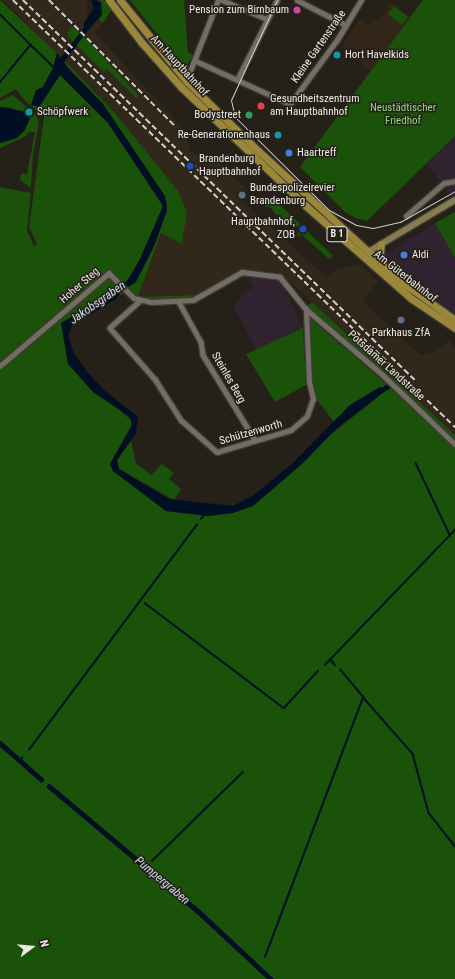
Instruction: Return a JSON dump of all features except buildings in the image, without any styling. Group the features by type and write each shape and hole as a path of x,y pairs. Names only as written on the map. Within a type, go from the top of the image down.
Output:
{"main road":[{"name":"Am Hauptbahnhof","path":"109,0 142,43 361,256"},
{"name":"Am Hauptbahnhof","path":"120,0 184,84 368,252"},
{"path":"142,43 149,38"},
{"path":"381,244 380,258 386,268"},
{"path":"361,256 368,252"},
{"name":"Am Güterbahnhof","path":"368,252 423,300 455,320"},
{"name":"Am Güterbahnhof","path":"361,256 412,299 455,328"}],"street":[{"path":"184,84 196,61 218,0"},
{"path":"222,0 267,19"},
{"path":"196,61 237,80 277,0"},
{"path":"297,0 346,25"},
{"name":"Kleine Gartenstraße","path":"237,80 290,104 346,25 361,0"},
{"path":"406,216 444,183 455,181"},
{"path":"368,252 455,200"},
{"path":"140,301 179,302 199,298 245,272 280,277 304,307"},
{"name":"Hoher Steg","path":"0,366 109,273 125,291 140,301"},
{"name":"Schützenworth","path":"140,301 110,328 155,379 181,420 217,452 296,428 311,408 313,399 309,382 304,307"},
{"name":"Steinles Berg","path":"179,302 201,342 203,354 255,440"},
{"name":"Potsdamer Landstraße","path":"304,307 377,370 455,444"}],"shaded area":[{"path":"3,0 87,0 88,30 99,20 103,23 95,33 190,136 186,140 190,144 188,148 206,163 212,156 248,191 241,200 326,277 338,269 360,264 378,282 362,300 420,355 428,354 451,341 455,348 455,435 282,275 243,270 199,295 138,297 161,233 182,244 187,212 178,191 93,89","holes":["79,32 139,96 107,69 104,72 70,39"]},
{"path":"391,2 411,17 370,71 342,47 359,19 369,25 373,18 376,20 382,16"},
{"path":"455,136 455,202 427,165"},
{"path":"435,223 455,258 455,315 419,289 387,260 385,254"},
{"path":"245,274 280,279 303,328 256,349 233,306 241,299 240,295 253,288"}],"green space":[{"path":"0,0 57,53 53,68 43,87 36,91 31,105 39,107 60,75 108,123 161,202 163,208 140,259 126,283 128,287 136,281 155,244 167,210 167,203 103,104 68,68 64,60 114,112 178,191 187,212 182,244 161,233 138,297 199,295 182,299 144,300 135,297 120,284 119,287 124,292 116,299 120,294 117,290 62,325 68,364 133,422 110,464 113,471 166,511 208,516 233,513 378,397 385,388 380,387 350,405 334,422 318,401 315,402 310,381 310,318 385,383 389,379 307,306 312,302 455,435 455,979 0,979 0,187 31,193 27,231 34,246 37,244 29,227 44,117 24,100 16,89 0,98"},
{"path":"99,0 104,0 112,9 103,23 99,20 102,14"},
{"path":"130,0 184,0 188,52 193,55 185,69"},
{"name":"Neustädtischer Friedhof","path":"423,0 455,0 455,136 367,221 358,219 346,213 300,167"},
{"path":"394,6 408,17 402,25 388,14"},
{"path":"72,27 83,35 139,96 136,98 107,69 104,72 70,39 67,33"},
{"path":"13,95 35,114 39,122 33,155 31,188 20,180 21,174 27,174 35,132 29,132 26,136 0,148 0,143 17,138 29,115 9,107 0,107 0,101"},
{"path":"272,197 333,256 329,259 301,234 300,237 297,235 299,229 292,221 289,224 278,214 277,216 270,207 265,207 267,200"},
{"path":"455,212 455,258 435,223"},
{"path":"303,328 306,385 275,402 246,354"},
{"path":"131,441 136,463 151,475 162,464 174,473 169,479 181,489 174,500 119,469 117,460"}],"water":[{"path":"91,0 101,2 102,14 88,30 83,25 94,8"},
{"path":"57,53 68,68 103,104 165,196 167,210 155,244 136,282 128,287 126,284 140,259 163,206 108,123 60,75 39,107 31,105 36,90 43,87 53,68"},
{"path":"0,107 26,112 30,118 25,130 17,138 0,143"},
{"path":"117,290 120,294 116,299 72,325 68,336 74,354 89,374 104,390 138,417 136,433 117,460 119,469 169,499 233,506 254,495 293,463 350,405 380,387 385,391 338,427 302,464 253,506 233,513 208,516 166,511 113,471 110,464 132,426 130,417 93,392 68,364 61,323"}],"waterway":[{"path":"0,14 31,45 0,83"},
{"name":"Jakobsgraben","path":"60,62 89,24"},
{"path":"31,45 54,67"},
{"name":"Jakobsgraben","path":"113,295 130,280"},
{"name":"Jakobsgraben","path":"380,391 388,386"},
{"path":"416,463 450,535"},
{"path":"201,519 205,514"},
{"path":"29,750 197,525"},
{"path":"325,665 455,530"},
{"path":"145,603 284,708 318,671"},
{"path":"330,659 335,665"},
{"path":"265,957 363,697 340,670"},
{"path":"363,697 413,754 429,813 455,846"},
{"path":"0,743 41,779"},
{"path":"152,861 243,772"},
{"name":"Pumpergraben","path":"49,786 198,911 271,979"}],"tram line":[{"path":"277,0 231,100 235,117 329,210 356,225 373,228 400,222 455,191"}],"railway":[{"path":"13,0 455,427"},
{"path":"23,0 416,381"},
{"path":"49,0 174,125"}],"place":[{"name":"Pension zum Birnbaum","path":"297,10"},
{"name":"Hort Havelkids","path":"337,55"},
{"name":"Gesundheitszentrum am Hauptbahnhof","path":"261,106"},
{"name":"Schöpfwerk","path":"29,112"},
{"name":"Bodystreet","path":"249,115"},
{"name":"Re-Generationenhaus","path":"278,135"},
{"name":"Haartreff","path":"289,153"},
{"name":"Brandenburg Hauptbahnhof","path":"190,166"},
{"name":"Bundespolizeirevier Brandenburg","path":"242,195"},
{"name":"Hauptbahnhof, ZOB","path":"303,229"},
{"name":"Aldi","path":"404,255"},
{"name":"Parkhaus ZfA","path":"401,320"}]}
